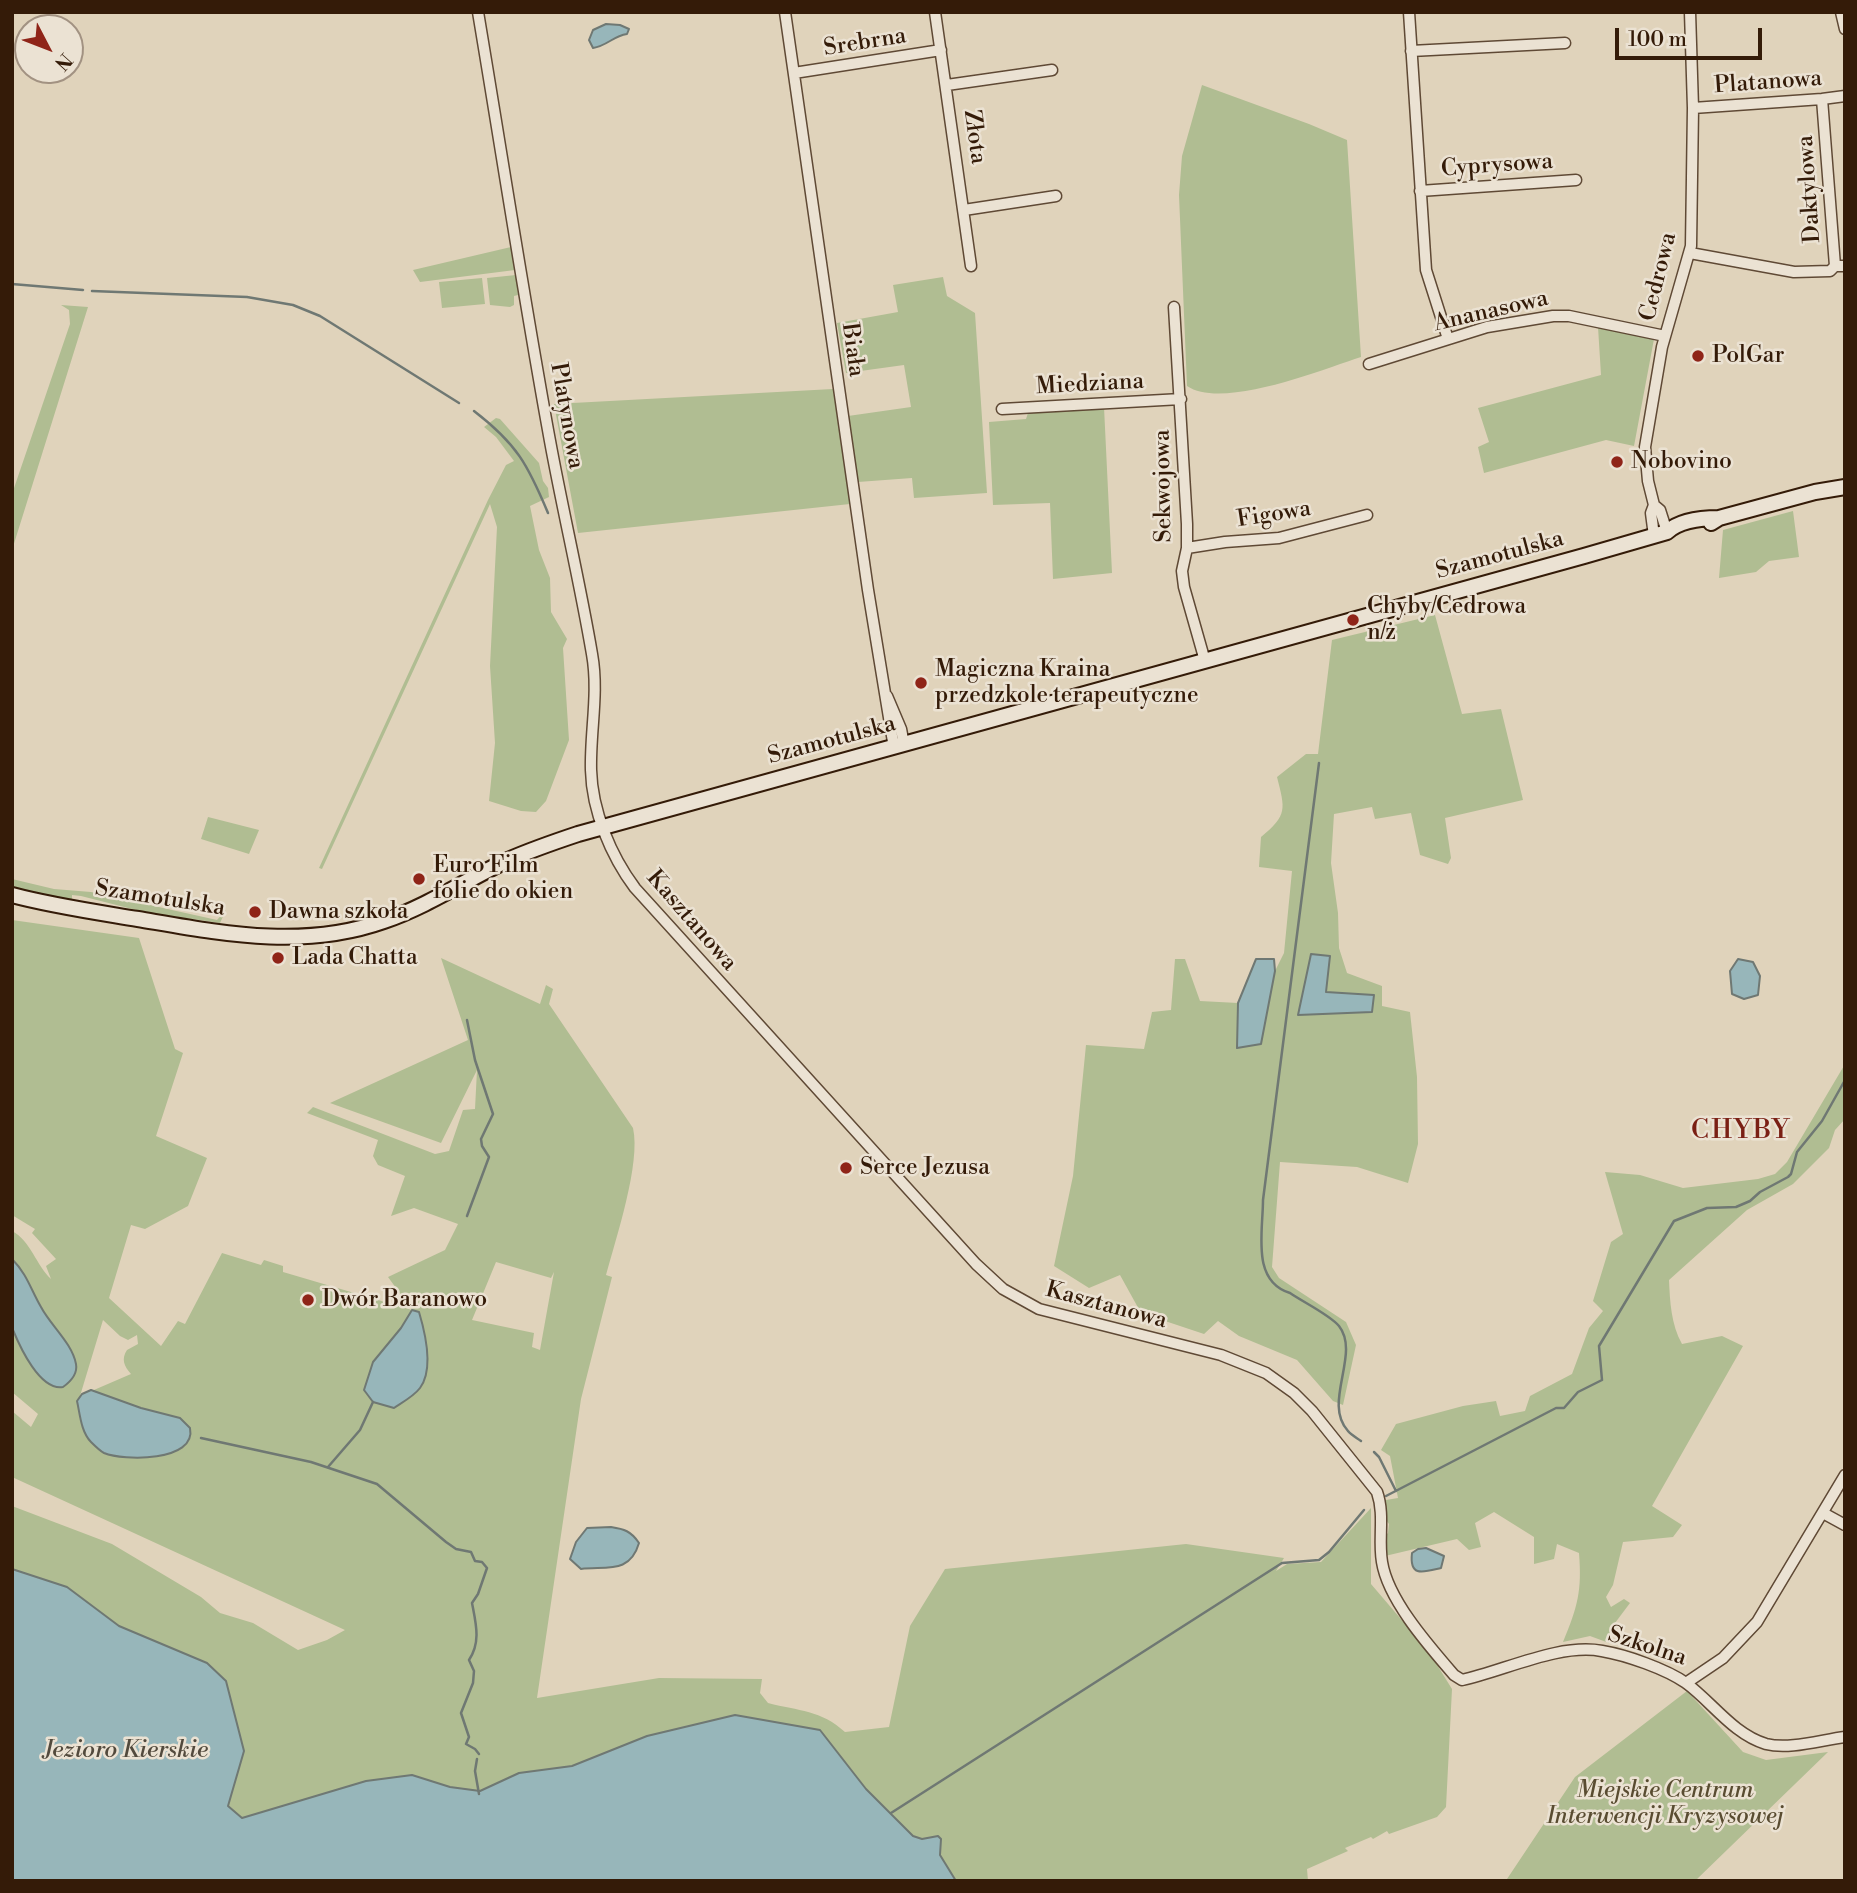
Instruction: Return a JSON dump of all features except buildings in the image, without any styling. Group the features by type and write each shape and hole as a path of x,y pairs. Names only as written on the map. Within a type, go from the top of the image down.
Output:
{"street":[{"name":"Platynowa","path":"478,12 550,442 593,657 596,701 591,769 597,808 604,827"},
{"name":"Biała","path":"785,12 886,710 899,746"},
{"name":"Złota","path":"935,12 971,266"},
{"name":"Cyprysowa","path":"1409,12 1426,270 1448,340"},
{"name":"Cedrowa","path":"1660,534 1660,510 1654,505 1646,473 1645,447 1665,336 1689,253 1693,108 1690,12"},
{"path":"1841,12 1845,29"},
{"path":"1411,51 1566,43"},
{"name":"Srebrna","path":"794,73 941,50"},
{"path":"947,85 1052,70"},
{"name":"Platanowa","path":"1693,108 1845,96"},
{"name":"Daktylowa","path":"1822,99 1840,266"},
{"name":"Cyprysowa","path":"1420,191 1576,180"},
{"path":"964,210 1056,196"},
{"path":"1689,253 1794,272 1830,271 1840,266"},
{"name":"Sekwojowa","path":"1174,307 1187,548 1182,572 1205,661"},
{"name":"Ananasowa","path":"1369,364 1488,327 1561,315 1665,336"},
{"name":"Miedziana","path":"1002,409 1181,400"},
{"name":"Szamotulska","path":"12,895 234,935 312,937 351,931 398,916 507,861 556,841 1660,534 1676,525 1704,518 1719,519 1845,487"},
{"name":"Figowa","path":"1187,548 1279,538 1367,515"},
{"name":"Kasztanowa","path":"604,827 617,860 635,888 990,1279 1016,1298 1039,1309 1240,1361 1283,1384 1303,1401 1377,1492 1381,1508 1381,1561 1390,1589 1447,1667 1462,1679"},
{"name":"Szkolna","path":"1462,1679 1563,1652 1600,1650 1675,1676 1686,1683 1723,1658 1758,1622 1845,1475"},
{"path":"1823,1513 1845,1525"},
{"path":"1686,1683 1730,1723 1765,1744 1778,1746 1845,1737"}],"green space":[{"path":"1202,85 1347,140 1361,357 1298,378 1247,391 1203,392 1187,386 1179,195 1182,156"},
{"path":"511,247 515,270 420,282 413,270"},
{"path":"516,275 518,295 514,296 514,305 490,305 487,278"},
{"path":"943,277 947,296 975,313 987,493 914,498 912,478 858,482 848,416 911,407 904,365 846,373 837,323 898,312 893,285"},
{"path":"482,278 485,304 442,308 439,282"},
{"path":"61,305 88,307 12,550 12,494 70,324 69,310"},
{"path":"1598,327 1654,339 1634,446 1606,440 1484,473 1478,447 1489,442 1478,408 1601,375"},
{"path":"833,389 850,504 578,533 554,404"},
{"path":"1104,407 1112,573 1053,579 1050,503 993,505 989,422 1026,419 1028,413"},
{"path":"496,418 500,419 539,463 543,481 548,488 549,497 530,506 539,550 550,578 551,612 567,639 563,648 569,740 546,801 536,812 521,811 489,801 495,743 490,666 497,527 490,504 322,869 319,868 488,500 506,465 514,461 496,437 484,427"},
{"path":"1793,511 1799,557 1769,561 1756,572 1719,578 1723,530"},
{"path":"1435,615 1462,714 1501,709 1523,800 1445,818 1451,858 1448,864 1420,855 1411,813 1375,819 1372,807 1334,814 1331,863 1338,913 1339,948 1347,973 1382,986 1382,1006 1410,1012 1417,1077 1418,1144 1408,1183 1357,1167 1280,1162 1272,1267 1279,1278 1346,1322 1356,1345 1343,1405 1333,1401 1297,1360 1239,1336 1218,1321 1204,1334 1141,1313 1120,1275 1089,1288 1054,1266 1073,1176 1086,1045 1144,1049 1152,1012 1171,1010 1175,959 1185,959 1200,1001 1238,1003 1237,1048 1261,1044 1275,971 1284,953 1292,871 1259,867 1261,837 1276,823 1282,811 1277,777 1306,754 1318,754 1332,640","holes":["1325,992 1374,995 1371,1012 1299,1014"]},
{"path":"208,817 259,830 249,854 201,839"},
{"path":"12,879 54,889 91,892 217,920 226,910 220,923 144,912 81,896 72,895 72,899 60,899 12,889"},
{"path":"12,920 139,938 175,1049 183,1053 156,1136 207,1158 188,1206 145,1229 131,1225 109,1298 161,1346 178,1321 185,1324 222,1253 261,1265 264,1260 283,1266 283,1272 412,1310 388,1277 445,1250 458,1224 414,1208 391,1216 405,1176 378,1165 373,1156 378,1140 307,1113 313,1107 435,1154 449,1151 463,1110 475,1109 477,1070 441,1143 330,1103 468,1040 441,958 540,1004 546,985 553,989 549,1004 633,1128 635,1143 631,1180 606,1275 612,1277 581,1399 537,1698 659,1678 762,1679 760,1693 768,1703 818,1715 845,1732 889,1727 910,1626 945,1569 1186,1544 1284,1558 1276,1571 1287,1564 1321,1562 1371,1508 1371,1584 1429,1652 1452,1689 1446,1807 1437,1817 1389,1834 1387,1831 1373,1839 1371,1837 1345,1848 1348,1851 1307,1869 1308,1881 948,1881 891,1817 893,1815 866,1789 647,1736 572,1766 519,1773 480,1791 450,1787 412,1775 323,1795 242,1818 228,1806 244,1751 207,1663 119,1626 67,1587 12,1569 12,1506 112,1544 201,1597 220,1613 253,1623 298,1650 327,1640 345,1630 12,1477 12,1411 31,1427 38,1414 12,1392 12,1231 29,1247 51,1279 46,1266 56,1259 32,1233 35,1229 12,1215","holes":["496,1262 551,1278 554,1272 540,1350 532,1347 534,1333 472,1320","103,1320 128,1340 137,1335 138,1344 127,1350 124,1356 125,1365 131,1374 80,1396"]},
{"path":"1845,1064 1845,1119 1835,1130 1829,1148 1793,1184 1747,1210 1669,1280 1673,1321 1682,1344 1722,1336 1743,1346 1652,1506 1682,1525 1673,1537 1623,1542 1613,1585 1606,1597 1611,1607 1624,1599 1630,1603 1615,1623 1609,1643 1590,1636 1563,1642 1578,1598 1579,1553 1557,1544 1554,1559 1534,1564 1534,1537 1494,1512 1475,1523 1481,1547 1469,1550 1457,1539 1385,1556 1385,1536 1389,1524 1386,1520 1386,1500 1398,1498 1390,1456 1381,1450 1396,1424 1463,1406 1496,1401 1500,1416 1525,1411 1530,1396 1572,1374 1589,1328 1603,1311 1593,1301 1611,1242 1623,1234 1605,1172 1640,1175 1683,1188 1758,1179 1775,1174 1787,1162"},
{"name":"Miejskie Centrum Interwencji Kryzysowej","path":"1687,1691 1743,1752 1766,1760 1828,1752 1695,1881 1496,1881 1507,1879 1575,1777"}],"water":[{"path":"606,24 629,29 627,34 593,48 589,40 593,30"},
{"path":"1311,954 1330,956 1326,992 1374,995 1372,1012 1298,1015"},
{"path":"1256,959 1274,959 1275,971 1261,1044 1237,1048 1238,1003"},
{"path":"1738,959 1753,962 1760,976 1758,995 1744,999 1732,994 1730,971"},
{"path":"12,1259 74,1356 75,1375 63,1387 46,1382 39,1375 26,1357 13,1330"},
{"path":"412,1310 419,1312 426,1340 427,1371 424,1380 415,1394 394,1408 373,1402 364,1390 373,1362"},
{"path":"91,1390 141,1408 180,1418 190,1428 189,1439 171,1453 157,1456 141,1458 104,1453 88,1438 80,1417 77,1401 82,1394"},
{"path":"611,1527 627,1531 639,1543 630,1560 608,1568 581,1569 570,1559 576,1542 587,1528"},
{"path":"1426,1548 1444,1556 1441,1568 1424,1572 1415,1570 1412,1553"},
{"name":"Jezioro Kierskie","path":"12,1569 67,1587 119,1626 207,1663 226,1681 244,1751 228,1806 242,1818 366,1781 412,1775 450,1787 480,1791 519,1773 572,1766 647,1736 735,1715 820,1730 866,1789 913,1836 922,1839 938,1836 941,1839 940,1855 956,1881 12,1881"}],"waterway":[{"path":"12,284 83,290"},
{"path":"92,291 247,297 293,305 320,316 459,403"},
{"path":"474,411 501,434 520,456 548,513"},
{"path":"1319,763 1263,1200 1261,1240 1264,1267 1269,1278 1278,1287 1335,1322 1345,1337 1345,1364 1339,1407 1341,1420 1349,1432 1361,1441"},
{"path":"467,1020 475,1060 493,1114 481,1139 489,1157 467,1216"},
{"path":"1386,1496 1556,1408 1564,1408 1578,1392 1602,1380 1599,1346 1674,1221 1707,1208 1736,1207 1788,1177 1797,1152 1822,1121 1845,1080"},
{"path":"328,1467 360,1430 373,1402"},
{"path":"201,1438 311,1462 377,1484 446,1542 456,1549 471,1552 475,1561 482,1562 487,1568 472,1603 476,1633 475,1646 469,1660 474,1671 473,1683 461,1713 469,1737 466,1744 479,1754"},
{"path":"1374,1452 1396,1491"},
{"path":"891,1813 1282,1563 1319,1560 1364,1510"},
{"path":"477,1759 475,1771 479,1794"}],"place":[{"name":"PolGar","path":"1698,356"},
{"name":"Nobovino","path":"1617,462"},
{"name":"Chyby/Cedrowa n/ż","path":"1353,620"},
{"name":"Magiczna Kraina przedzkole terapeutyczne","path":"921,683"},
{"name":"Euro Film folie do okien","path":"419,879"},
{"name":"Dawna szkoła","path":"255,912"},
{"name":"Lada Chatta","path":"278,958"},
{"name":"Serce Jezusa","path":"846,1168"},
{"name":"Dwór Baranowo","path":"308,1300"}],"district":[{"name":"CHYBY","path":"1741,1132"}]}
